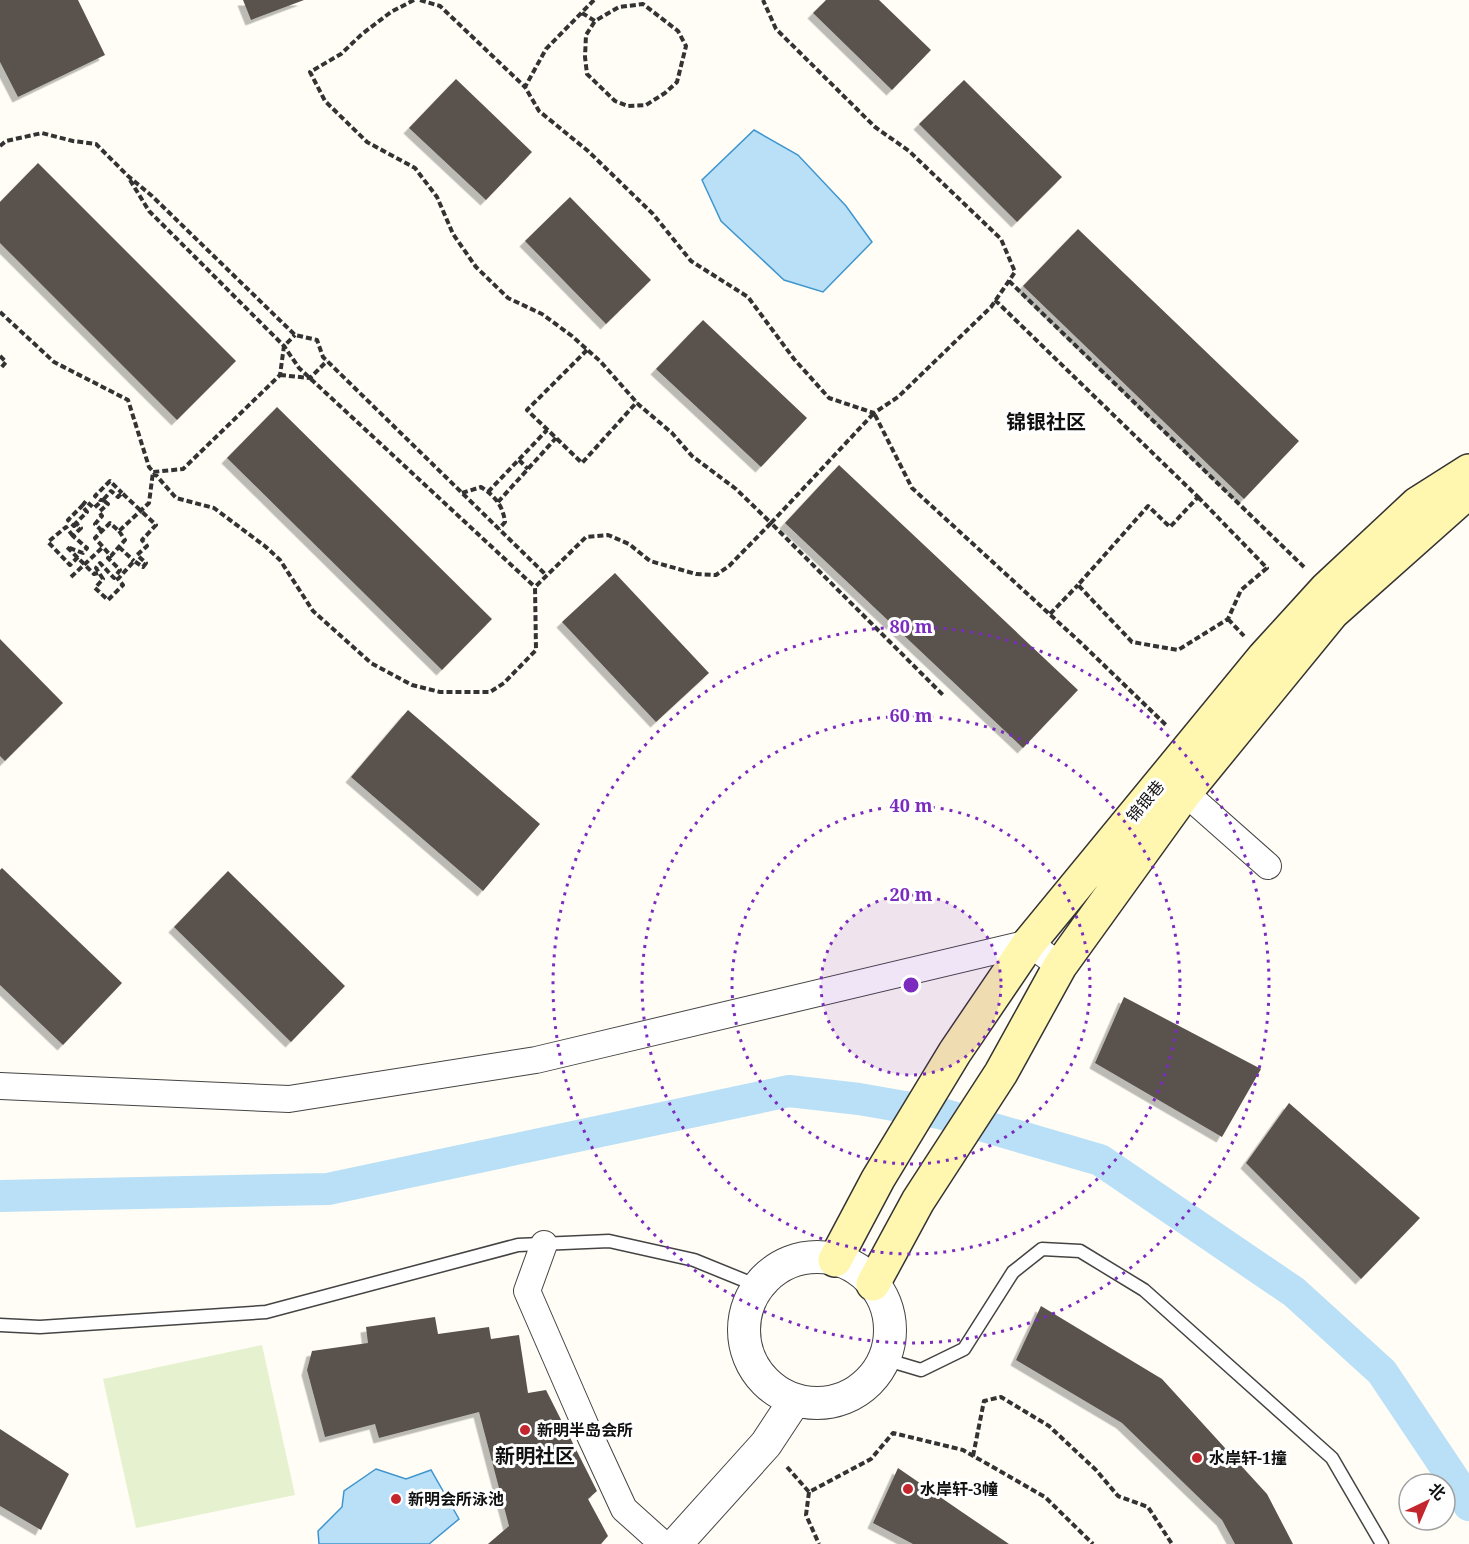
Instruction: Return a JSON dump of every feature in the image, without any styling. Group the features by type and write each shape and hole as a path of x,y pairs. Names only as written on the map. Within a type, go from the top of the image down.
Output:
{"main road":[{"name":"锦银巷","path":"873,1284 918,1200 1001,1073 1060,966 1175,785 1190,747 1264,657 1326,589 1417,504 1466,494"},
{"name":"锦银巷","path":"836,1260 878,1179 955,1052 1029,943 1332,613 1466,494"}],"street":[{"path":"1175,785 1268,866"},
{"path":"0,1086 289,1099 536,1060 1029,943 1060,966"},
{"path":"544,1244 527,1292 624,1509 663,1544"},
{"path":"818,1257 836,1260 856,1269 873,1284 880,1295 889,1324 889,1341 884,1359 873,1377 856,1391 838,1400 816,1403 795,1400 774,1390 758,1373 747,1353 743,1330 747,1307 758,1286 767,1276 779,1267 797,1260 818,1257"},
{"path":"676,1544 766,1444 795,1400"}],"lane":[{"path":"0,1325 40,1327 266,1312 518,1245 609,1241 694,1260 758,1286"},
{"path":"884,1359 921,1370 964,1349 1013,1272 1042,1249 1080,1251 1144,1290 1332,1458 1382,1544"}],"path":[{"path":"414,0 391,12 362,34 341,54 310,72 325,101 368,142 415,168 437,197 453,234 476,267 508,298 542,314 587,350 672,433 692,456 736,489 943,695"},
{"path":"420,0 440,6 525,87 539,111 588,151 653,214 691,261 748,297 794,359 829,398 874,413 912,488 1050,614 1190,747"},
{"path":"525,87 546,49 594,0"},
{"path":"0,312 54,362 128,400 149,467 176,498 214,508 267,547 280,560 313,611 371,663 412,685 440,692 490,692 504,683 536,650 535,587 586,537 608,535 629,544 650,561 696,574 716,575 729,566 771,523 874,413 898,397 995,300 1015,272 1001,239 909,151 875,127 776,29 764,0"},
{"path":"643,4 678,31 686,46 677,82 646,105 628,106 615,101 587,74 586,35 595,21 619,7 643,4"},
{"path":"582,13 595,21"},
{"path":"0,146 6,141 42,133 96,144 295,334 317,340 322,357 546,575"},
{"path":"128,176 149,211 284,346 299,368 535,587"},
{"path":"1009,282 1326,589"},
{"path":"995,300 1198,497 1267,568 1241,590 1228,619 1178,650 1131,642 1078,585"},
{"path":"153,472 183,469 280,375 284,346 295,334"},
{"path":"587,350 527,410 582,462 638,402"},
{"path":"0,356 6,362 0,369"},
{"path":"310,378 327,360"},
{"path":"280,375 310,378"},
{"path":"488,492 547,430"},
{"path":"498,502 556,438"},
{"path":"519,460 528,469"},
{"path":"119,531 148,503 153,472"},
{"path":"102,531 95,524 102,516 99,512 108,504 95,496 110,481 156,525 142,540 147,546 137,555 146,563 142,567 119,547"},
{"path":"462,493 482,487 488,492 504,510 505,522 499,529"},
{"path":"73,536 81,528 76,524 74,526 68,519 86,501 94,508 111,491 118,497 122,492"},
{"path":"1050,614 1148,506 1170,527 1198,497"},
{"path":"76,524 87,512 82,506"},
{"path":"111,556 95,538 110,523 125,540 111,556 108,558 120,570 114,578 100,563 96,568 104,579 95,588 108,600 123,585 118,579 134,561"},
{"path":"78,557 70,565 48,542 66,527 87,548 83,553 67,547 78,557 94,574 98,573"},
{"path":"71,577 103,547"},
{"path":"973,1456 984,1401 1001,1397 1048,1426 1096,1470 1118,1496 1148,1507 1172,1544"},
{"path":"809,1492 872,1459 893,1433 963,1450 1045,1497 1093,1544"},
{"path":"766,1444 809,1492 806,1515 819,1544"}],"green space":[{"path":"262,1345 295,1495 136,1528 103,1379"}],"water":[{"path":"754,130 798,155 846,206 872,242 823,292 784,280 721,221 702,180"},
{"name":"新明会所泳池","path":"376,1469 406,1479 431,1470 459,1519 429,1544 319,1544 318,1531 342,1507 344,1491"}],"building":[{"path":"0,0 78,0 105,55 18,97 0,62"},
{"path":"243,0 304,0 251,20"},
{"path":"826,0 879,0 931,50 892,90 813,13"},
{"path":"456,79 532,152 486,200 409,128"},
{"path":"964,80 1062,177 1017,222 919,124"},
{"path":"38,163 236,361 177,420 0,243 0,202"},
{"path":"570,197 651,280 606,324 525,241"},
{"path":"1078,229 1299,441 1244,499 1023,286"},
{"path":"703,320 807,418 761,467 656,369"},
{"path":"277,407 492,619 442,670 227,458"},
{"path":"839,465 1078,690 1023,748 785,523"},
{"path":"615,573 709,673 656,722 562,622"},
{"path":"0,639 63,703 5,761 0,756"},
{"path":"408,710 540,824 483,891 351,777"},
{"path":"2,868 122,983 63,1045 0,985 0,870"},
{"path":"228,871 345,986 291,1042 174,927"},
{"path":"1124,997 1261,1069 1222,1137 1095,1063"},
{"path":"1289,1103 1420,1218 1361,1279 1246,1163"},
{"name":"水岸轩-1撞","path":"1041,1306 1162,1379 1267,1494 1293,1544 1235,1544 1222,1520 1122,1423 1016,1360"},
{"name":"新明半岛会所","path":"435,1317 438,1334 489,1327 491,1339 519,1335 528,1393 546,1390 597,1491 588,1499 608,1536 601,1544 488,1544 509,1526 479,1412 379,1438 375,1424 325,1437 307,1370 312,1351 368,1343 366,1327"},
{"path":"0,1429 69,1474 41,1530 0,1506"},
{"name":"水岸轩-3幢","path":"898,1468 1009,1544 913,1544 873,1523"}],"waterway":[{"path":"0,1196 328,1189 789,1091 859,1099 939,1113 1100,1160 1294,1292 1382,1372 1469,1505"}],"place":[{"name":"新明半岛会所","path":"525,1430"},
{"name":"水岸轩-1撞","path":"1197,1458"},
{"name":"水岸轩-3幢","path":"908,1489"},
{"name":"新明会所泳池","path":"396,1499"}],"district":[{"name":"锦银社区","path":"1046,422"},
{"name":"新明社区","path":"535,1456"}]}
